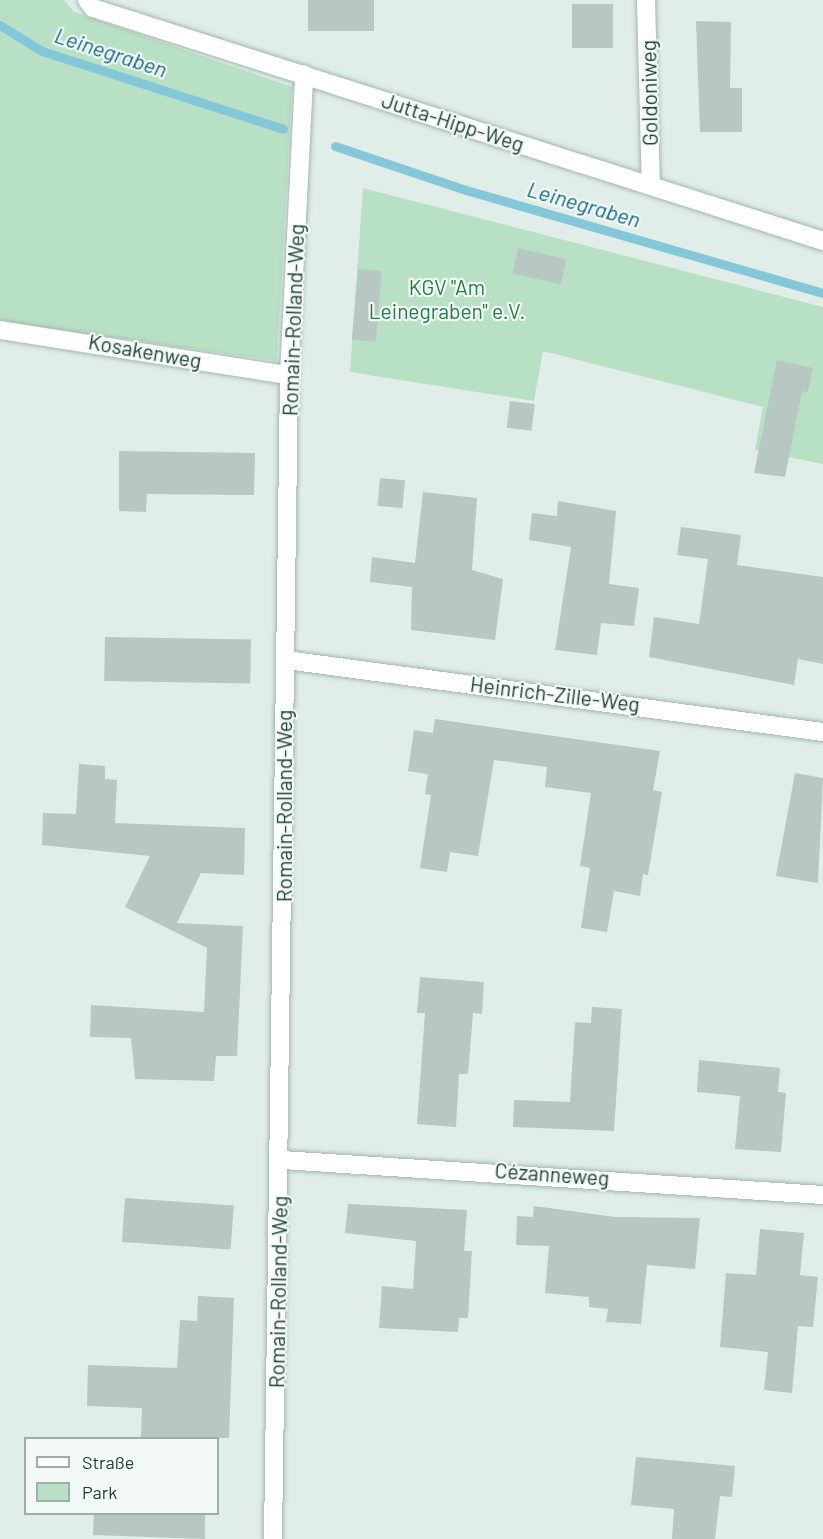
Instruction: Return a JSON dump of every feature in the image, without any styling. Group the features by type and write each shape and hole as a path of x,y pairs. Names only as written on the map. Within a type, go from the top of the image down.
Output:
{"street":[{"name":"Jutta-Hipp-Weg","path":"87,0 93,8 823,241"},
{"name":"Goldoniweg","path":"646,0 651,186"},
{"name":"Romain-Rolland-Weg","path":"273,1539 282,1160 289,375 304,74"},
{"name":"Kosakenweg","path":"0,330 289,375"},
{"name":"Heinrich-Zille-Weg","path":"286,660 823,732"},
{"name":"Cézanneweg","path":"282,1160 823,1195"}],"green space":[{"path":"0,0 64,0 74,12 292,87 277,361 0,321"},
{"name":"KGV \"Am Leinegraben\" e.V.","path":"363,188 823,307 823,464 755,450 763,407 543,351 534,401 350,372"}],"building":[{"path":"308,0 374,0 374,31 308,31"},
{"path":"572,4 613,4 613,48 572,48"},
{"path":"696,21 731,22 730,88 742,88 742,132 700,132"},
{"path":"518,248 567,259 561,285 512,273"},
{"path":"358,269 382,271 376,342 352,340"},
{"path":"777,360 813,368 808,392 802,391 785,477 754,473"},
{"path":"510,401 535,404 532,431 507,428"},
{"path":"119,451 255,453 254,495 147,494 146,512 119,511"},
{"path":"380,478 405,480 402,508 378,506"},
{"path":"423,492 477,498 472,570 503,579 495,640 411,630 412,587 370,582 372,557 415,563"},
{"path":"558,501 616,511 609,584 639,588 634,626 601,623 597,655 555,650 571,547 529,540 532,513 557,516"},
{"path":"681,527 741,535 737,565 823,577 823,664 798,659 794,685 649,657 654,617 699,624 708,559 677,555"},
{"path":"105,637 251,640 250,684 104,681"},
{"path":"435,719 660,751 653,790 662,792 648,875 643,874 640,896 614,891 607,932 581,928 590,868 580,866 591,793 545,787 547,767 494,760 478,856 450,852 447,872 420,868 431,795 425,794 428,774 408,771 414,730 433,733"},
{"path":"79,764 105,766 105,779 117,780 115,823 245,828 244,875 201,873 177,923 243,926 237,1056 216,1056 214,1081 135,1079 131,1038 90,1037 91,1005 204,1012 207,948 125,907 150,856 42,845 43,813 76,814"},
{"path":"795,773 823,778 818,883 776,876"},
{"path":"420,977 484,982 482,1014 473,1013 468,1074 459,1074 456,1127 417,1124 425,1013 417,1013"},
{"path":"592,1007 622,1009 614,1131 513,1127 514,1100 570,1102 575,1022 591,1023"},
{"path":"699,1060 780,1068 778,1092 786,1093 781,1152 735,1149 740,1096 697,1092"},
{"path":"125,1198 234,1206 231,1249 122,1242"},
{"path":"348,1204 467,1210 464,1251 472,1251 468,1318 459,1318 458,1332 379,1328 382,1286 413,1289 416,1241 345,1233"},
{"path":"534,1206 615,1217 700,1218 695,1269 647,1265 641,1324 606,1322 608,1309 589,1307 589,1297 545,1293 549,1246 516,1245 517,1216 533,1217"},
{"path":"760,1229 804,1233 800,1275 818,1277 813,1327 798,1326 792,1393 764,1390 768,1352 720,1347 726,1273 756,1275"},
{"path":"198,1296 234,1298 229,1438 141,1437 142,1408 87,1406 88,1365 177,1368 180,1320 197,1321"},
{"path":"636,1457 735,1466 732,1497 720,1496 715,1539 672,1539 674,1509 631,1505"},
{"path":"94,1515 205,1515 205,1539 93,1535"}],"waterway":[{"name":"Leinegraben","path":"0,25 42,51 283,129"},
{"name":"Leinegraben","path":"335,146 466,190 823,293"}]}
